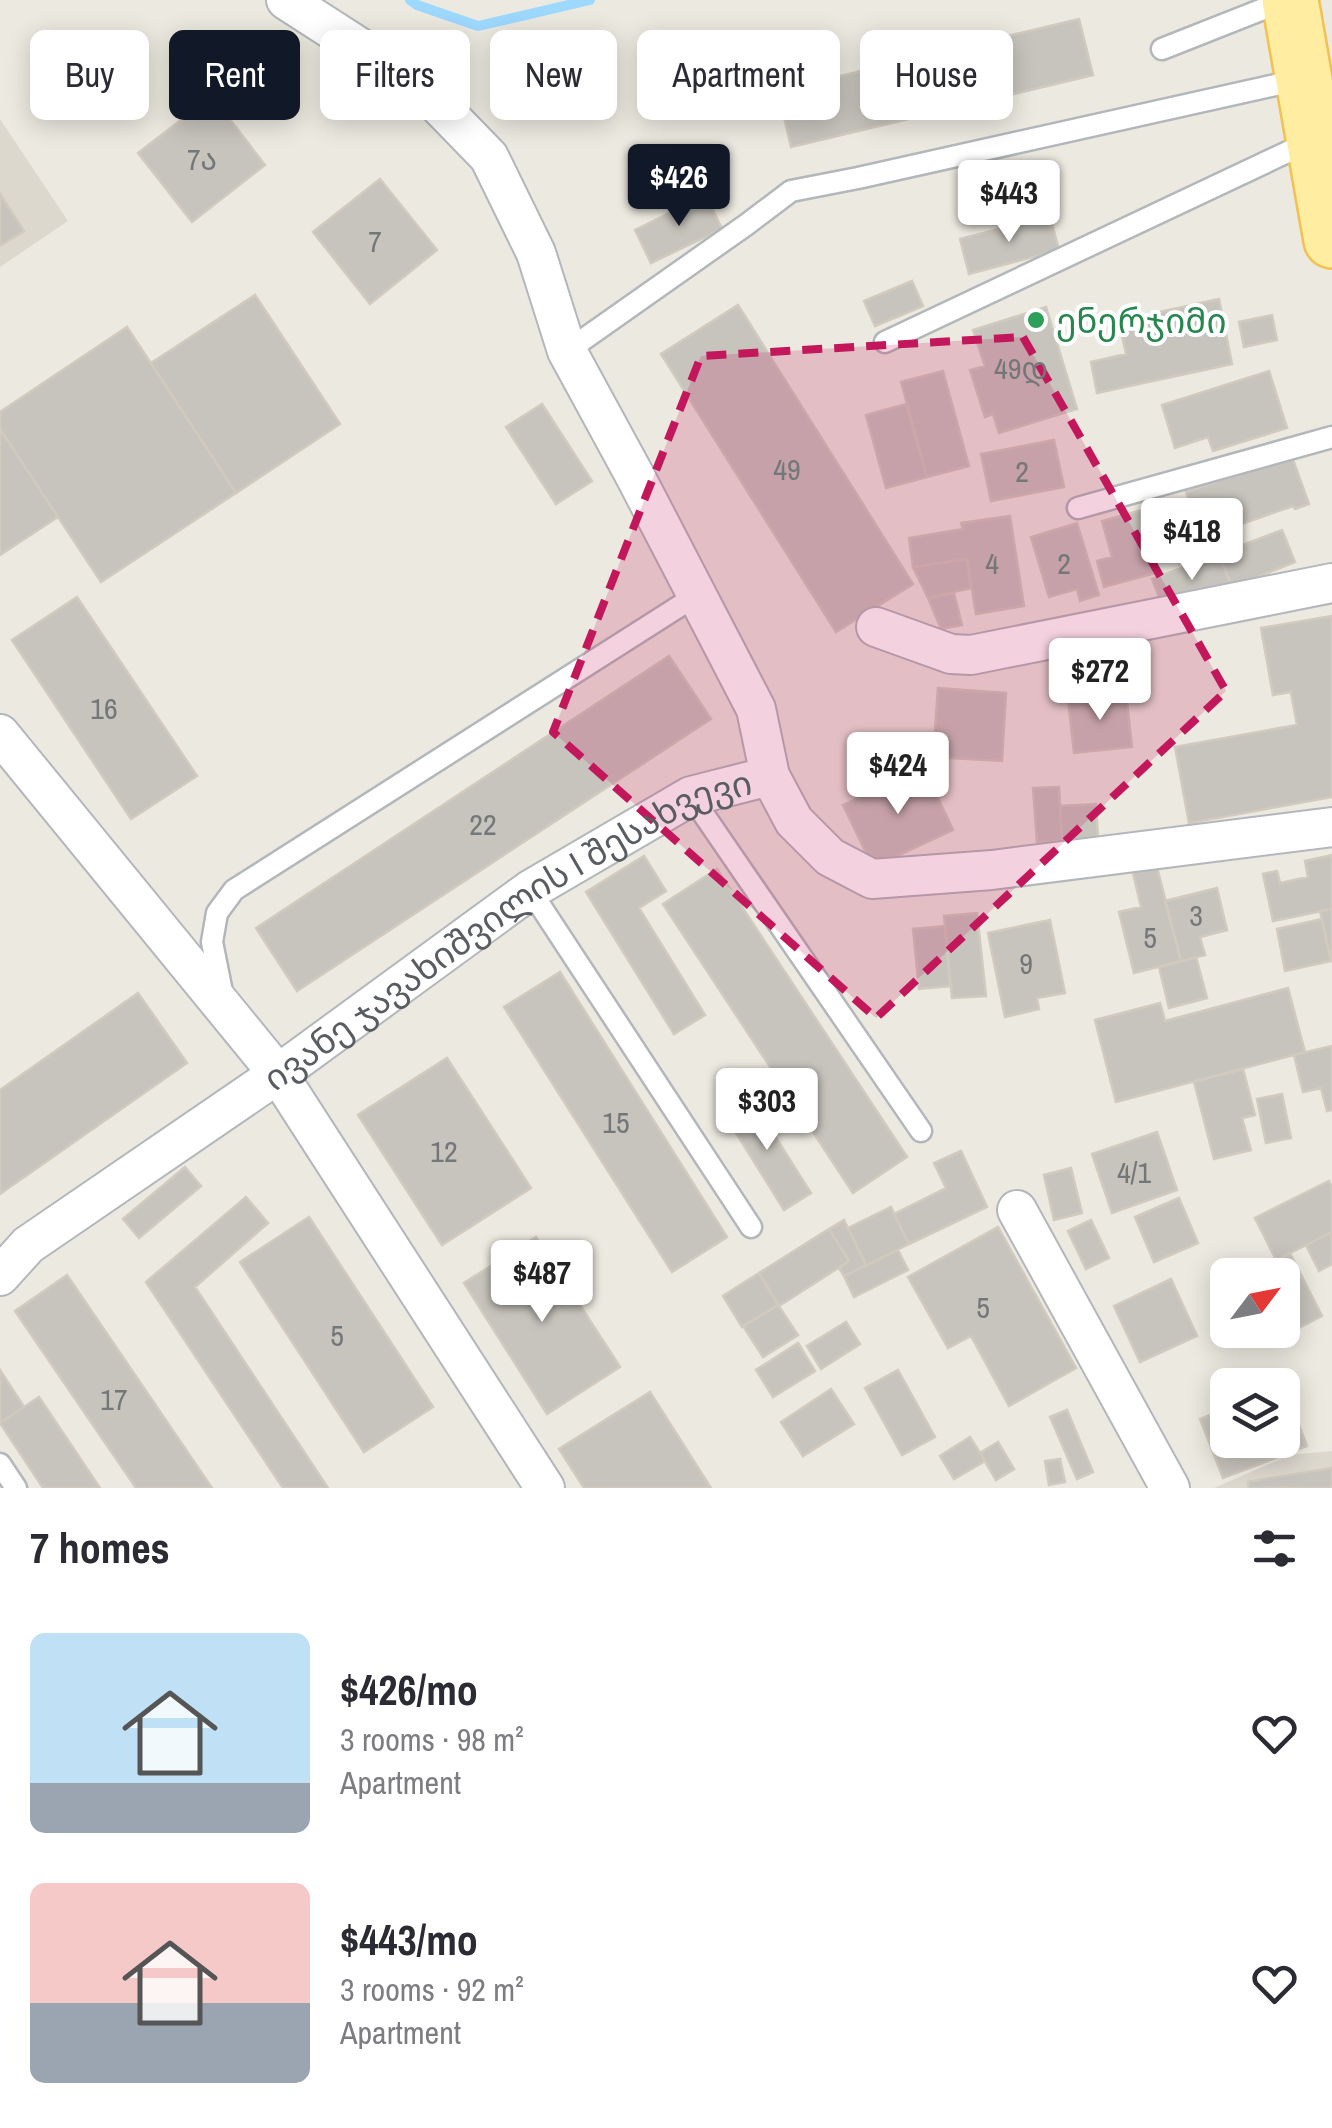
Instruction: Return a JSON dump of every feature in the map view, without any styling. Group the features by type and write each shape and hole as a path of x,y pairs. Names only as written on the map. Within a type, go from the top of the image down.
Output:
{"main road":[{"path":"1288,0 1332,240"}],"street":[{"path":"286,0 421,87 489,157 536,254 567,350 756,709 770,776"},
{"path":"876,627 951,654 971,655 1332,583"},
{"path":"0,734 278,1074 544,1488"},
{"name":"ივანე ჯავახიშვილის I შესახვევი","path":"0,1276 28,1245 278,1074 530,890 691,796 770,776 794,820 830,857 872,879 992,870 1332,827"},
{"path":"1017,1210 1170,1488"}],"lane":[{"path":"1162,49 1288,0"},
{"path":"567,350 791,191 1304,78"},
{"path":"885,342 1314,139"},
{"path":"1078,508 1332,437"},
{"path":"225,1009 212,942 217,912 234,890 697,595"},
{"path":"691,796 921,1130"},
{"path":"530,890 751,1227"},
{"path":"0,1464 16,1488"}],"highlighted area":[{"path":"1023,337 1226,691 876,1018 553,732 701,356"}],"shaded area":[{"path":"0,119 68,221 0,267"},
{"path":"1332,1451 1332,1488 1214,1488 1283,1458 1300,1458 1300,1454"}],"building":[{"path":"1079,19 1093,75 1013,94 1013,35"},
{"path":"860,71 860,120 904,120 791,147 785,120 840,120 840,76"},
{"path":"181,120 230,120 265,165 192,222 138,153"},
{"path":"380,179 437,250 370,304 313,232"},
{"path":"0,194 24,231 0,246"},
{"path":"706,195 722,229 651,263 635,230"},
{"path":"1050,216 1059,250 969,274 960,239"},
{"path":"912,281 923,306 875,326 864,301"},
{"path":"255,295 340,424 236,493 151,363"},
{"path":"1219,299 1232,364 1097,393 1091,362 1126,354 1119,321"},
{"path":"738,305 913,584 836,632 661,354"},
{"path":"1046,307 1077,409 999,433 993,414 985,417 970,370 985,366 973,330"},
{"path":"1272,315 1277,340 1244,347 1239,322"},
{"path":"127,327 236,493 101,582 0,429 0,412"},
{"path":"943,371 969,466 927,477 901,382"},
{"path":"1269,371 1287,428 1213,451 1208,437 1175,448 1162,405"},
{"path":"542,404 592,481 556,504 506,427"},
{"path":"906,404 927,477 886,488 866,415"},
{"path":"0,429 58,517 0,555"},
{"path":"1054,440 1064,487 991,501 981,454"},
{"path":"1292,457 1309,504 1201,538 1186,492"},
{"path":"1142,510 1159,572 1104,587 1097,561 1112,557 1102,521"},
{"path":"1010,516 1024,606 976,614 967,559 913,567 909,538 963,529 961,523"},
{"path":"1077,523 1099,595 1080,601 1077,589 1049,597 1031,537"},
{"path":"1282,530 1295,562 1232,587 1219,554"},
{"path":"1219,554 1232,587 1165,612 1152,579"},
{"path":"967,559 971,588 928,598 913,567"},
{"path":"954,593 962,625 941,629 928,598"},
{"path":"77,597 197,776 131,819 12,640"},
{"path":"1332,616 1332,797 1189,823 1175,747 1297,725 1291,692 1273,695 1261,628"},
{"path":"669,656 711,719 297,991 256,928"},
{"path":"938,688 1006,693 1002,761 933,757"},
{"path":"1126,693 1132,747 1074,753 1068,699"},
{"path":"924,768 953,830 873,867 843,805"},
{"path":"1059,787 1062,841 1037,842 1033,788"},
{"path":"1096,804 1098,838 1062,841 1060,806"},
{"path":"1332,855 1332,909 1273,921 1263,874 1277,871 1280,883 1308,877 1305,861"},
{"path":"644,856 666,891 639,908 705,1015 674,1034 586,892"},
{"path":"1157,867 1181,961 1134,973 1119,912 1141,907 1133,873"},
{"path":"717,869 907,1157 853,1193 663,904"},
{"path":"1217,888 1227,930 1200,937 1205,955 1181,961 1165,901"},
{"path":"1332,909 1332,961 1331,961 1320,911"},
{"path":"977,913 986,996 952,998 944,916"},
{"path":"1322,919 1331,961 1285,971 1277,929"},
{"path":"1050,920 1065,993 1037,998 1039,1009 1005,1017 988,933"},
{"path":"945,926 950,986 919,989 913,929"},
{"path":"1196,957 1207,998 1169,1008 1159,967"},
{"path":"560,972 727,1237 672,1272 504,1007"},
{"path":"1288,988 1305,1052 1116,1102 1095,1020 1160,1003 1165,1021"},
{"path":"138,993 187,1063 0,1194 0,1090"},
{"path":"1332,1046 1332,1110 1327,1111 1321,1088 1303,1092 1294,1055"},
{"path":"447,1058 531,1188 442,1245 358,1115"},
{"path":"1243,1069 1255,1115 1242,1118 1251,1150 1214,1159 1194,1082"},
{"path":"1282,1094 1291,1138 1266,1143 1257,1099"},
{"path":"749,1095 811,1193 784,1210 723,1112"},
{"path":"1157,1132 1177,1190 1112,1213 1092,1154"},
{"path":"961,1151 987,1207 909,1244 894,1214 946,1188 934,1163"},
{"path":"185,1167 201,1186 139,1238 123,1219"},
{"path":"1071,1168 1082,1213 1054,1220 1044,1175"},
{"path":"1329,1181 1332,1187 1332,1232 1280,1258 1275,1258 1255,1218"},
{"path":"246,1197 268,1223 195,1287 328,1488 283,1488 146,1282"},
{"path":"1179,1198 1198,1243 1154,1262 1135,1217"},
{"path":"891,1207 909,1244 866,1265 848,1228"},
{"path":"309,1217 433,1407 364,1452 240,1262"},
{"path":"844,1220 866,1265 844,1276 839,1268 849,1261 829,1229"},
{"path":"1091,1220 1109,1258 1086,1269 1068,1231"},
{"path":"998,1227 1076,1368 1009,1406 971,1336 948,1348 908,1277"},
{"path":"829,1229 849,1261 779,1306 759,1273"},
{"path":"1332,1232 1332,1264 1319,1271 1306,1245"},
{"path":"536,1237 620,1367 547,1414 464,1283"},
{"path":"898,1250 908,1270 854,1297 844,1276"},
{"path":"759,1273 778,1305 742,1327 723,1296"},
{"path":"1300,1273 1322,1316 1300,1327"},
{"path":"67,1275 212,1488 136,1488 15,1311"},
{"path":"1171,1279 1197,1336 1140,1362 1114,1306"},
{"path":"778,1305 798,1335 763,1357 743,1326"},
{"path":"846,1322 860,1344 821,1369 807,1346"},
{"path":"798,1343 815,1371 773,1397 756,1370"},
{"path":"0,1370 24,1407 0,1423"},
{"path":"898,1370 935,1437 902,1455 865,1388"},
{"path":"831,1389 854,1424 803,1456 781,1422"},
{"path":"650,1392 711,1488 584,1488 559,1449"},
{"path":"39,1397 100,1488 43,1488 0,1423"},
{"path":"1067,1410 1093,1472 1077,1479 1050,1417"},
{"path":"1210,1415 1210,1445 1200,1419"},
{"path":"1300,1428 1307,1446 1300,1449"},
{"path":"970,1437 985,1461 954,1479 940,1456"},
{"path":"998,1442 1014,1469 996,1480 980,1453"},
{"path":"1215,1458 1276,1458 1223,1478"},
{"path":"1060,1459 1065,1482 1049,1485 1045,1461"},
{"path":"1332,1468 1332,1488 1249,1488 1248,1482"}],"waterway":[{"path":"410,0 478,26 590,0"}],"place":[{"name":"ენერჯიმი","path":"1036,320"}]}
